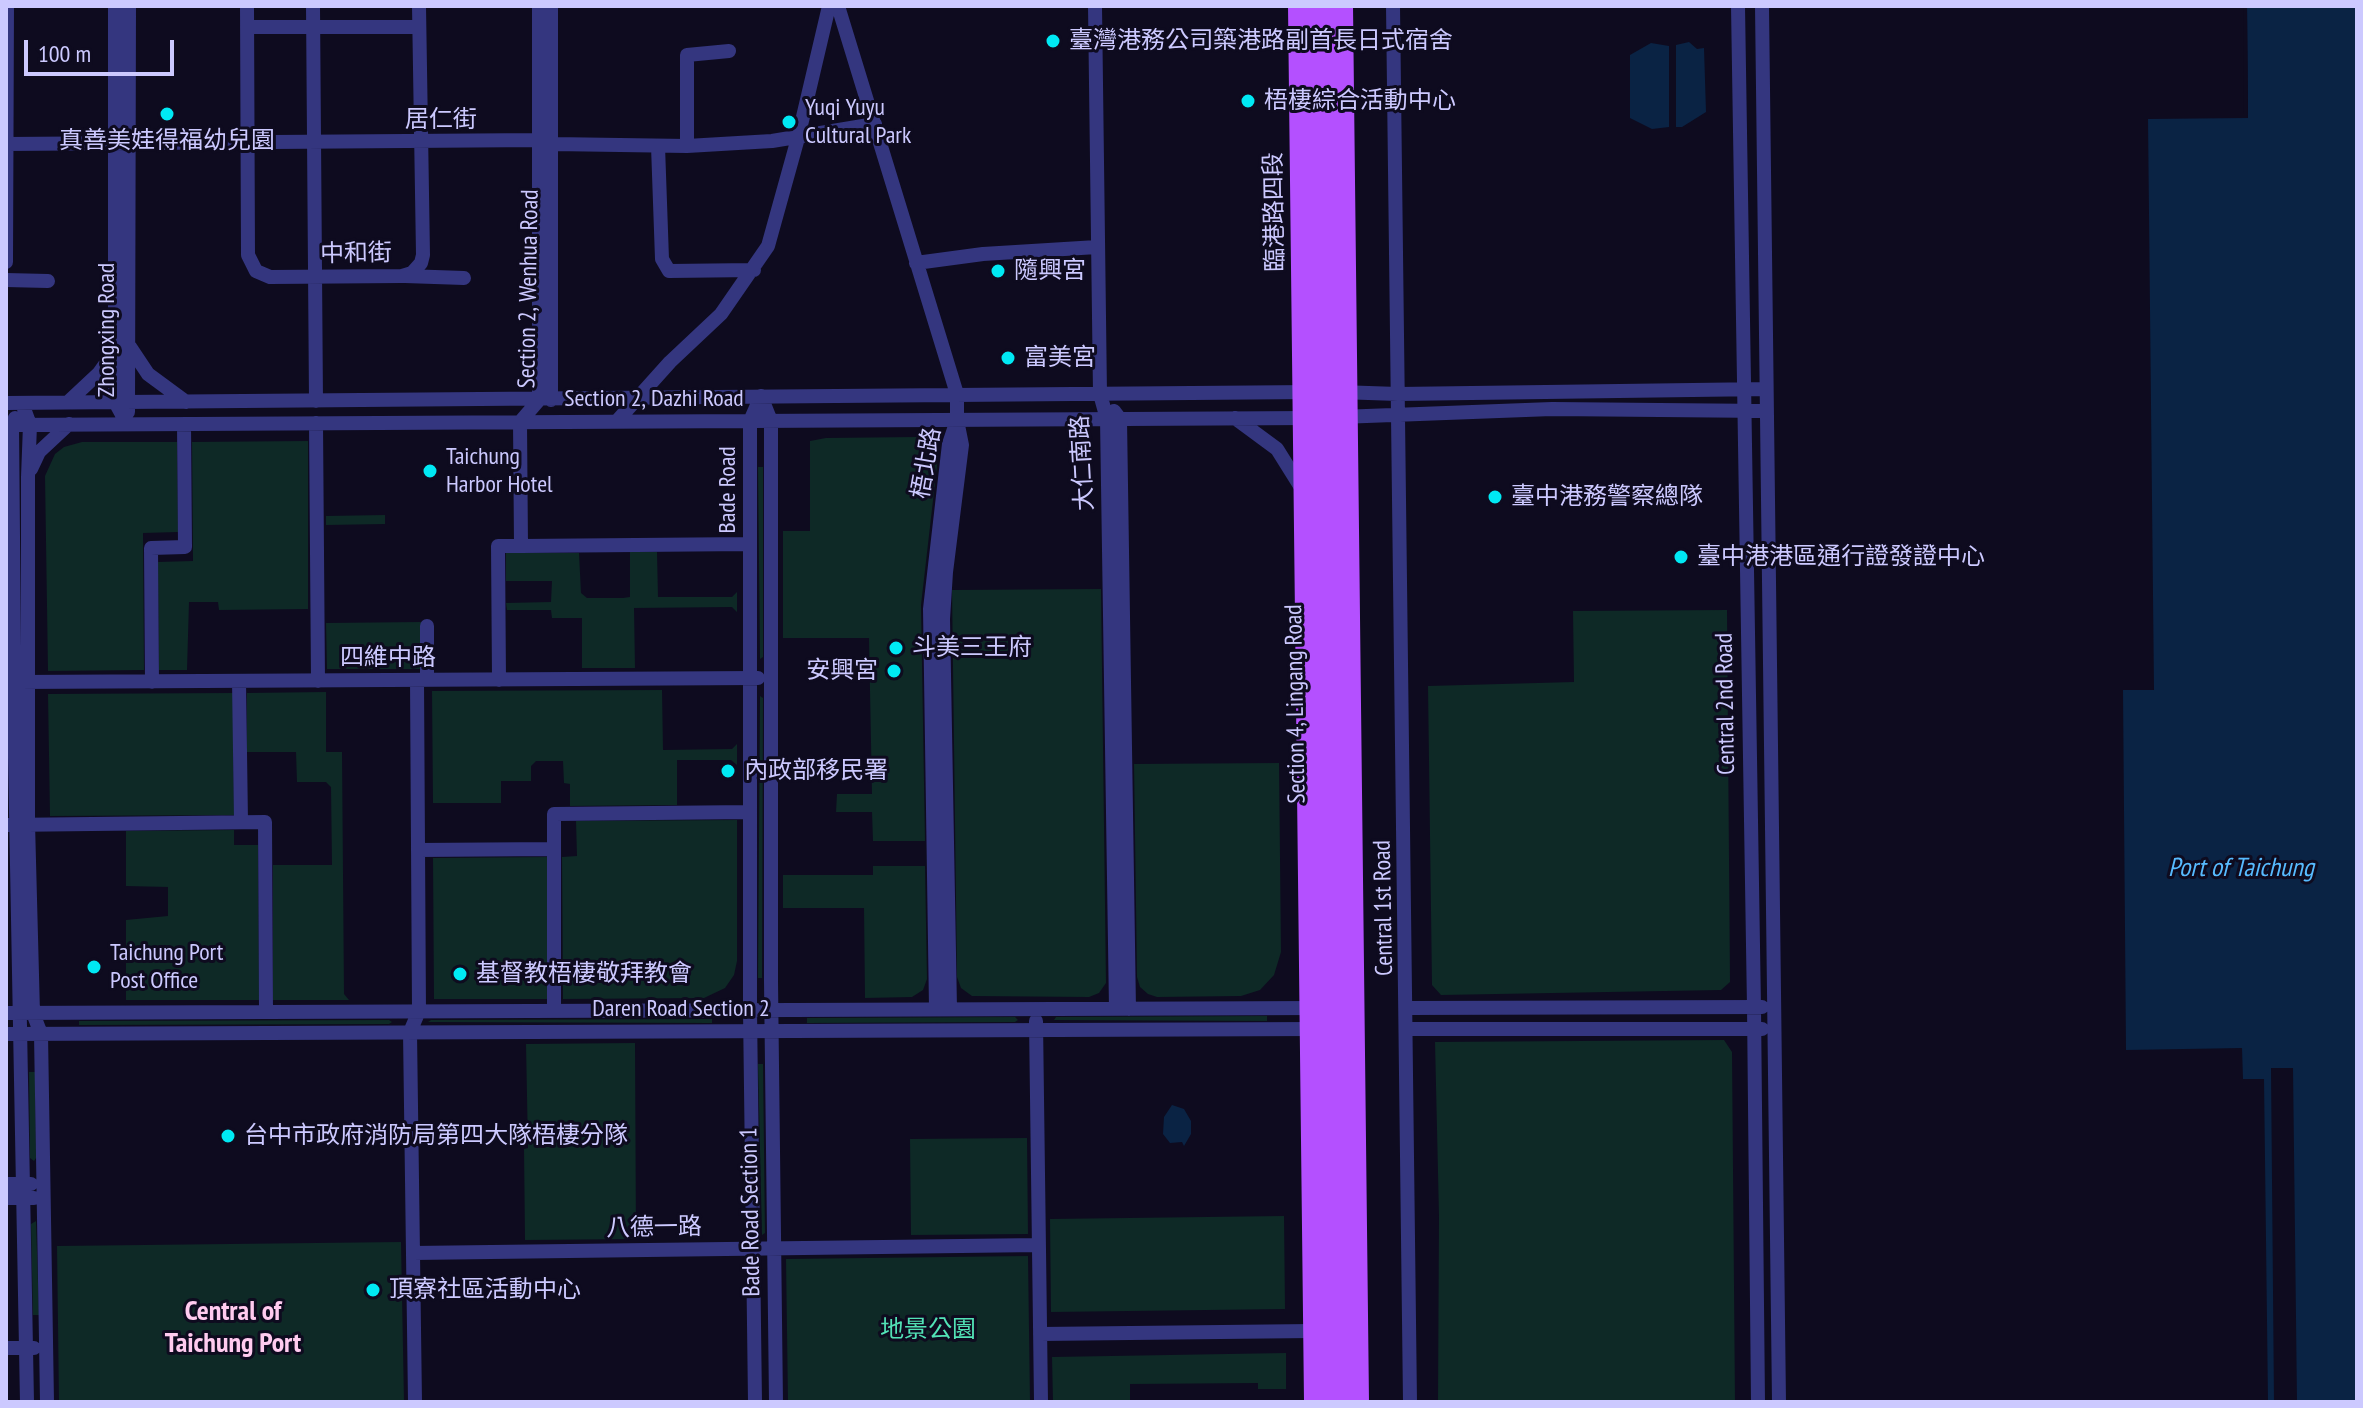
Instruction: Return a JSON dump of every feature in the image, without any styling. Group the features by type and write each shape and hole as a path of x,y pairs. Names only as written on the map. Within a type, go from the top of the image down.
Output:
{"main road":[{"name":"臨港路四段","path":"1297,6 1325,392"},
{"name":"Section 4, Lingang Road","path":"1312,6 1325,392"},
{"name":"Section 4, Lingang Road","path":"1328,6 1325,417 1332,1008 1328,1402"},
{"name":"臨港路四段","path":"1325,417 1344,6"},
{"name":"Section 4, Lingang Road","path":"1325,417 1302,489 1332,1008"},
{"name":"Section 4, Lingang Road","path":"1325,417 1332,1029 1344,1402"},
{"name":"Section 4, Lingang Road","path":"1313,1402 1312,1331 1332,1029"},
{"name":"Section 4, Lingang Road","path":"1332,1029 1360,1402"}],"street":[{"path":"6,262 7,6"},
{"name":"Zhongxing Road","path":"115,6 122,143 122,402 127,424"},
{"name":"Zhongxing Road","path":"122,143 129,6"},
{"path":"247,6 248,143"},
{"path":"313,6 316,401"},
{"name":"中和街","path":"248,143 248,255 252,267 265,276 402,276 416,270 423,255 419,6"},
{"name":"Section 2, Wenhua Road","path":"539,6 546,142"},
{"name":"Section 2, Wenhua Road","path":"520,422 545,400 546,142 551,6"},
{"path":"617,421 636,398 721,314 768,246 798,138 829,6"},
{"name":"梧北路","path":"838,6 957,394 957,420 962,445 943,619 943,1009"},
{"path":"1095,6 1100,394"},
{"name":"Central 1st Road","path":"1393,6 1410,1402"},
{"name":"Central 2nd Road","path":"1738,6 1758,1402"},
{"name":"Central 2nd Road","path":"1762,6 1779,1402"},
{"path":"247,27 419,27"},
{"path":"687,146 687,55 729,51"},
{"name":"居仁街","path":"7,144 546,142 687,146 798,138 875,124"},
{"path":"658,146 662,259 669,271 754,270"},
{"path":"916,263 983,254 1097,247"},
{"path":"402,276 464,278"},
{"path":"6,280 48,281"},
{"path":"68,402 123,347 148,374 186,402"},
{"name":"Section 2, Dazhi Road","path":"6,403 1766,389"},
{"name":"大仁南路","path":"1100,394 1114,419 1123,1009"},
{"name":"Bade Road","path":"750,1021 750,421 761,396"},
{"name":"Bade Road","path":"761,396 771,421 771,1021"},
{"path":"16,682 28,536 9,425 22,403"},
{"path":"22,403 30,425 16,471 10,549 16,682 27,1402"},
{"name":"Section 2, Dazhi Road","path":"9,425 1234,418 1552,409 1767,411"},
{"path":"1234,418 1277,449 1302,489"},
{"path":"520,422 521,546"},
{"path":"316,423 318,681"},
{"path":"16,471 69,424"},
{"path":"152,682 151,548 185,547 184,424"},
{"path":"10,549 28,536"},
{"path":"499,680 498,546 750,544"},
{"path":"415,1402 410,1032 419,1011 418,850 422,680 427,626"},
{"name":"四維中路","path":"16,682 771,678"},
{"path":"239,681 241,822"},
{"path":"554,1011 554,814 750,812"},
{"path":"17,824 265,822 266,1012"},
{"path":"418,850 554,849"},
{"name":"Daren Road Section 2","path":"20,1013 554,1011 771,1021 943,1009 1332,1008"},
{"path":"1407,1008 1774,1008"},
{"path":"1036,1009 1041,1402"},
{"path":"20,1013 41,1034 47,1402"},
{"name":"Daren Road Section 2","path":"6,1034 410,1032 750,1021 1036,1030 1332,1029"},
{"name":"Bade Road Section 1","path":"750,1021 755,1402"},
{"name":"Bade Road Section 1","path":"771,1021 776,1402"},
{"path":"1407,1029 1775,1029"},
{"path":"6,1184 24,1191 44,1191"},
{"path":"6,1198 24,1191"},
{"name":"八德一路","path":"413,1253 1039,1245"},
{"path":"1040,1334 1312,1331"},
{"path":"754,1342 775,1342"},
{"path":"6,1348 46,1348"}],"green space":[{"path":"917,437 931,442 938,457 921,605 925,841 873,841 872,812 836,812 837,794 872,794 869,638 783,638 783,531 810,531 810,441 826,438"},
{"path":"308,441 308,609 219,610 218,602 189,602 187,670 159,670 158,562 193,561 192,442"},
{"path":"82,442 177,442 178,532 143,533 144,670 48,671 45,476 55,454 64,447"},
{"path":"758,467 763,467 763,657 760,659"},
{"path":"385,515 385,524 326,525 326,516"},
{"path":"630,552 657,552 658,597 732,597 737,592 737,612 732,607 634,608 635,668 582,668 582,618 552,618 551,610 507,610 506,603 551,602 552,581 506,581 506,553 579,553 581,593 587,598 623,598 630,597"},
{"path":"1101,589 1106,983 1099,993 1089,997 972,996 961,988 957,977 952,590"},
{"path":"1727,610 1730,982 1721,990 1441,995 1432,985 1428,686 1574,682 1573,611"},
{"path":"421,622 422,669 327,669 326,623"},
{"path":"662,690 663,750 732,749 737,744 737,765 731,760 677,760 677,805 570,806 570,784 564,783 563,761 536,761 531,766 531,781 501,781 501,803 433,803 432,691"},
{"path":"326,692 326,752 342,752 344,994 349,1000 273,1000 273,865 332,865 331,787 326,782 297,782 296,752 247,752 247,693"},
{"path":"233,693 234,815 50,816 48,694"},
{"path":"760,696 763,698 762,978 758,978"},
{"path":"1279,763 1281,952 1274,975 1260,990 1241,996 1157,997 1148,994 1140,987 1137,977 1134,764"},
{"path":"737,820 737,961 734,975 725,988 704,998 563,999 562,857 577,856 576,821"},
{"path":"234,830 234,845 258,845 259,1000 126,1000 126,920 168,916 168,887 126,886 126,831"},
{"path":"547,857 548,999 434,999 433,858"},
{"path":"873,866 925,866 927,979 923,990 912,997 865,998 864,908 783,908 783,875 873,875"},
{"path":"1267,1016 1267,1021 1054,1020 1056,1017"},
{"path":"1015,1017 1018,1020 1015,1022 807,1023 807,1018"},
{"path":"712,1019 712,1023 428,1022 431,1020"},
{"path":"79,1021 392,1022 389,1024 79,1025"},
{"path":"1724,1040 1732,1052 1735,1402 1438,1402 1439,1216 1435,1042"},
{"path":"635,1043 636,1239 525,1240 524,1149 528,1148 526,1044"},
{"path":"758,1064 763,1064 765,1233 762,1235"},
{"path":"29,1072 35,1072 34,1161 30,1158"},
{"path":"1027,1138 1028,1234 911,1235 910,1139"},
{"path":"1284,1216 1285,1309 1051,1312 1050,1219"},
{"path":"36,1221 39,1315 33,1315 31,1224"},
{"path":"401,1242 404,1402 59,1402 57,1246"},
{"name":"地景公園","path":"1028,1256 1030,1402 788,1402 786,1259"},
{"path":"1286,1353 1286,1389 1258,1389 1258,1383 1130,1384 1130,1402 1053,1402 1052,1357"}],"water":[{"name":"Port of Taichung","path":"2247,6 2357,6 2357,1402 2268,1402 2264,1079 2243,1079 2242,1048 2126,1050 2123,690 2154,690 2148,119 2248,118"},
{"path":"1689,42 1697,49 1704,48 1706,112 1682,127 1676,127 1676,45"},
{"path":"1651,43 1669,46 1669,127 1652,129 1630,118 1630,55"},
{"path":"1172,1105 1184,1109 1191,1121 1191,1134 1184,1146 1182,1142 1170,1143 1163,1134 1164,1117"}],"pier":[{"path":"2243,6 2247,6 2248,118 2213,118 2213,114 2244,114"},
{"path":"2271,1068 2293,1068 2297,1402 2274,1402"}],"place":[{"name":"臺灣港務公司築港路副首長日式宿舍","path":"1053,41"},
{"name":"梧棲綜合活動中心","path":"1248,101"},
{"name":"真善美娃得福幼兒園","path":"167,114"},
{"name":"Yuqi Yuyu Cultural Park","path":"789,122"},
{"name":"隨興宮","path":"998,271"},
{"name":"富美宮","path":"1008,358"},
{"name":"Taichung Harbor Hotel","path":"430,471"},
{"name":"臺中港務警察總隊","path":"1495,497"},
{"name":"臺中港港區通行證發證中心","path":"1681,557"},
{"name":"斗美三王府","path":"896,648"},
{"name":"安興宮","path":"894,671"},
{"name":"內政部移民署","path":"728,771"},
{"name":"Taichung Port Post Office","path":"94,967"},
{"name":"基督教梧棲敬拜教會","path":"460,974"},
{"name":"台中市政府消防局第四大隊梧棲分隊","path":"228,1136"},
{"name":"頂寮社區活動中心","path":"373,1290"}],"district":[{"name":"Central of Taichung Port","path":"233,1328"}]}
